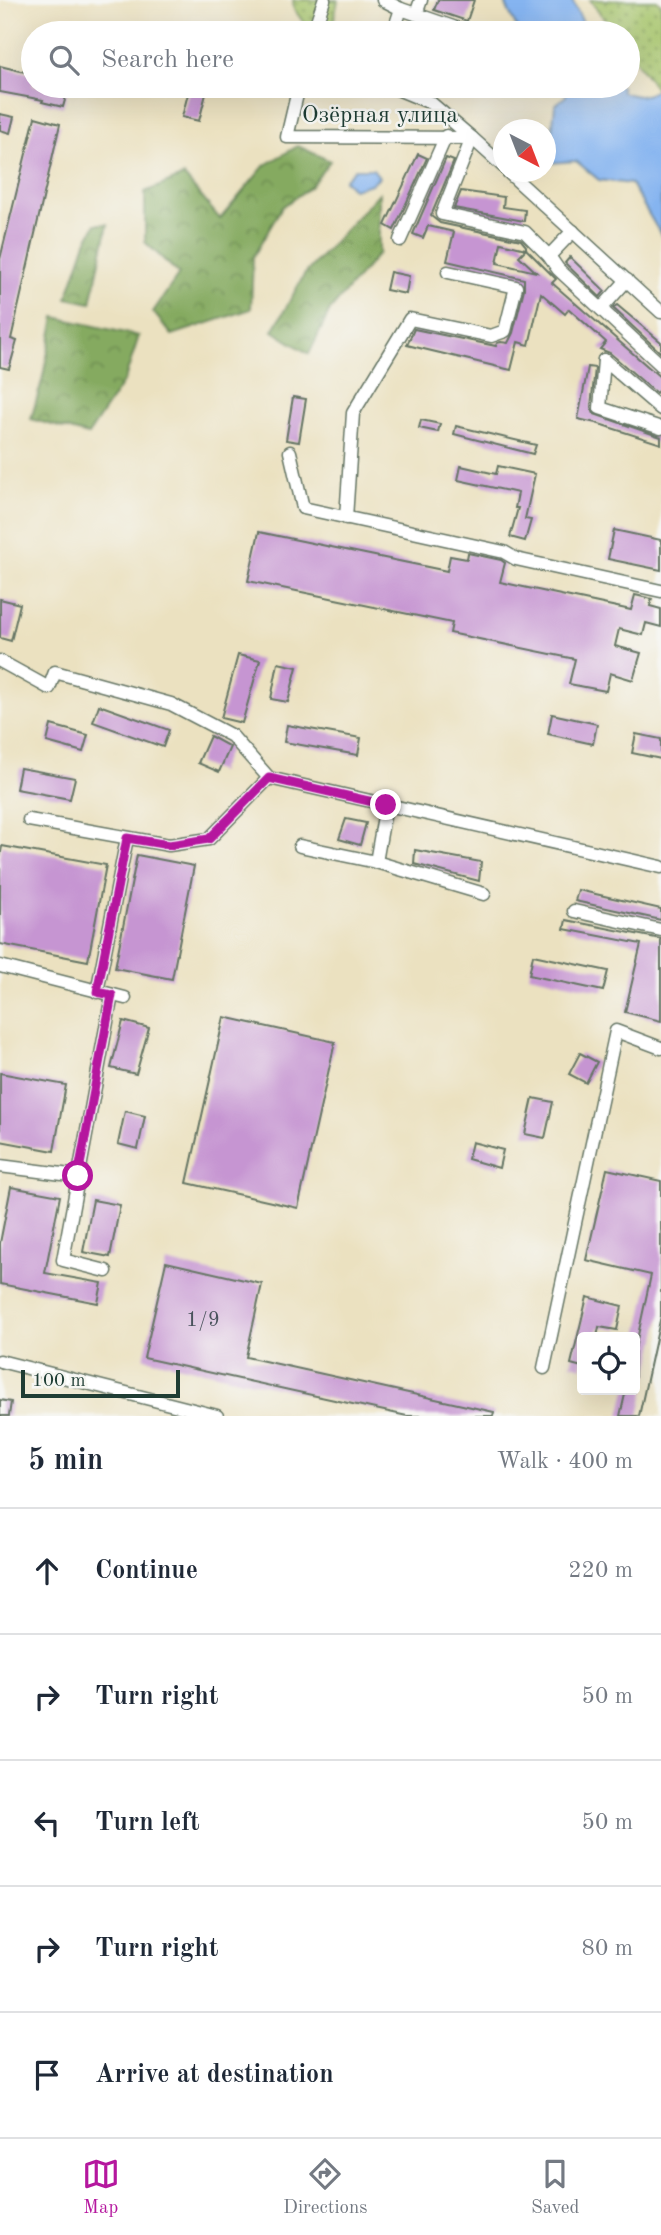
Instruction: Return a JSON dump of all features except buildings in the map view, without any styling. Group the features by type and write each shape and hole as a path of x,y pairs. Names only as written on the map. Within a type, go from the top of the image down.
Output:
{"street":[{"path":"317,21 324,0"},
{"path":"383,0 436,21"},
{"path":"416,14 421,0"},
{"path":"397,21 401,9"},
{"name":"Озёрная улица","path":"296,98 287,137 472,138 493,158"},
{"path":"419,98 431,103 472,138 442,214 525,232 558,269 661,365"},
{"path":"400,240 446,136"},
{"path":"519,182 661,312"},
{"path":"549,256 573,231"},
{"path":"346,518 353,413 410,319 491,336 505,331 516,287 448,272"},
{"path":"601,309 627,280"},
{"path":"658,402 604,360 600,408 661,428"},
{"path":"290,452 303,508 503,552 516,559 661,591"},
{"path":"0,662 49,688 55,672 171,704 232,736 269,778 661,867"},
{"path":"29,820 169,845 209,839 269,778"},
{"path":"376,862 386,805"},
{"path":"97,992 127,838"},
{"path":"300,846 376,862 484,894"},
{"path":"574,911 661,930"},
{"path":"0,966 119,997 78,1176 62,1261 106,1271"},
{"path":"544,1368 617,1031 661,1048"},
{"path":"0,1166 78,1176"},
{"path":"0,1362 171,1410 217,1416"}],"green space":[{"path":"293,0 338,0 334,21 302,21 294,9"},
{"path":"590,0 657,0 661,4 661,91 657,90 640,67 640,21 606,21"},
{"path":"298,146 330,161 310,187 282,207 253,257 251,309 172,335 153,312 179,274 145,242 145,192 184,176 220,219 265,165"},
{"path":"379,193 379,253 330,310 309,354 273,331 304,275"},
{"path":"96,224 108,224 91,303 67,298 86,242"},
{"path":"55,317 139,336 125,379 88,435 31,419"}],"water":[{"path":"508,0 572,0 582,21 513,21 506,5"},
{"path":"656,90 661,93 661,235 631,184 599,180 576,161 556,162 556,119 554,119 555,105 564,98 640,98 640,95"},
{"path":"355,169 373,169 379,177 371,184 353,189 344,180"}],"route":[{"path":"78,1176 112,995 97,992 127,838 169,845 209,839 269,778 386,805"}]}
